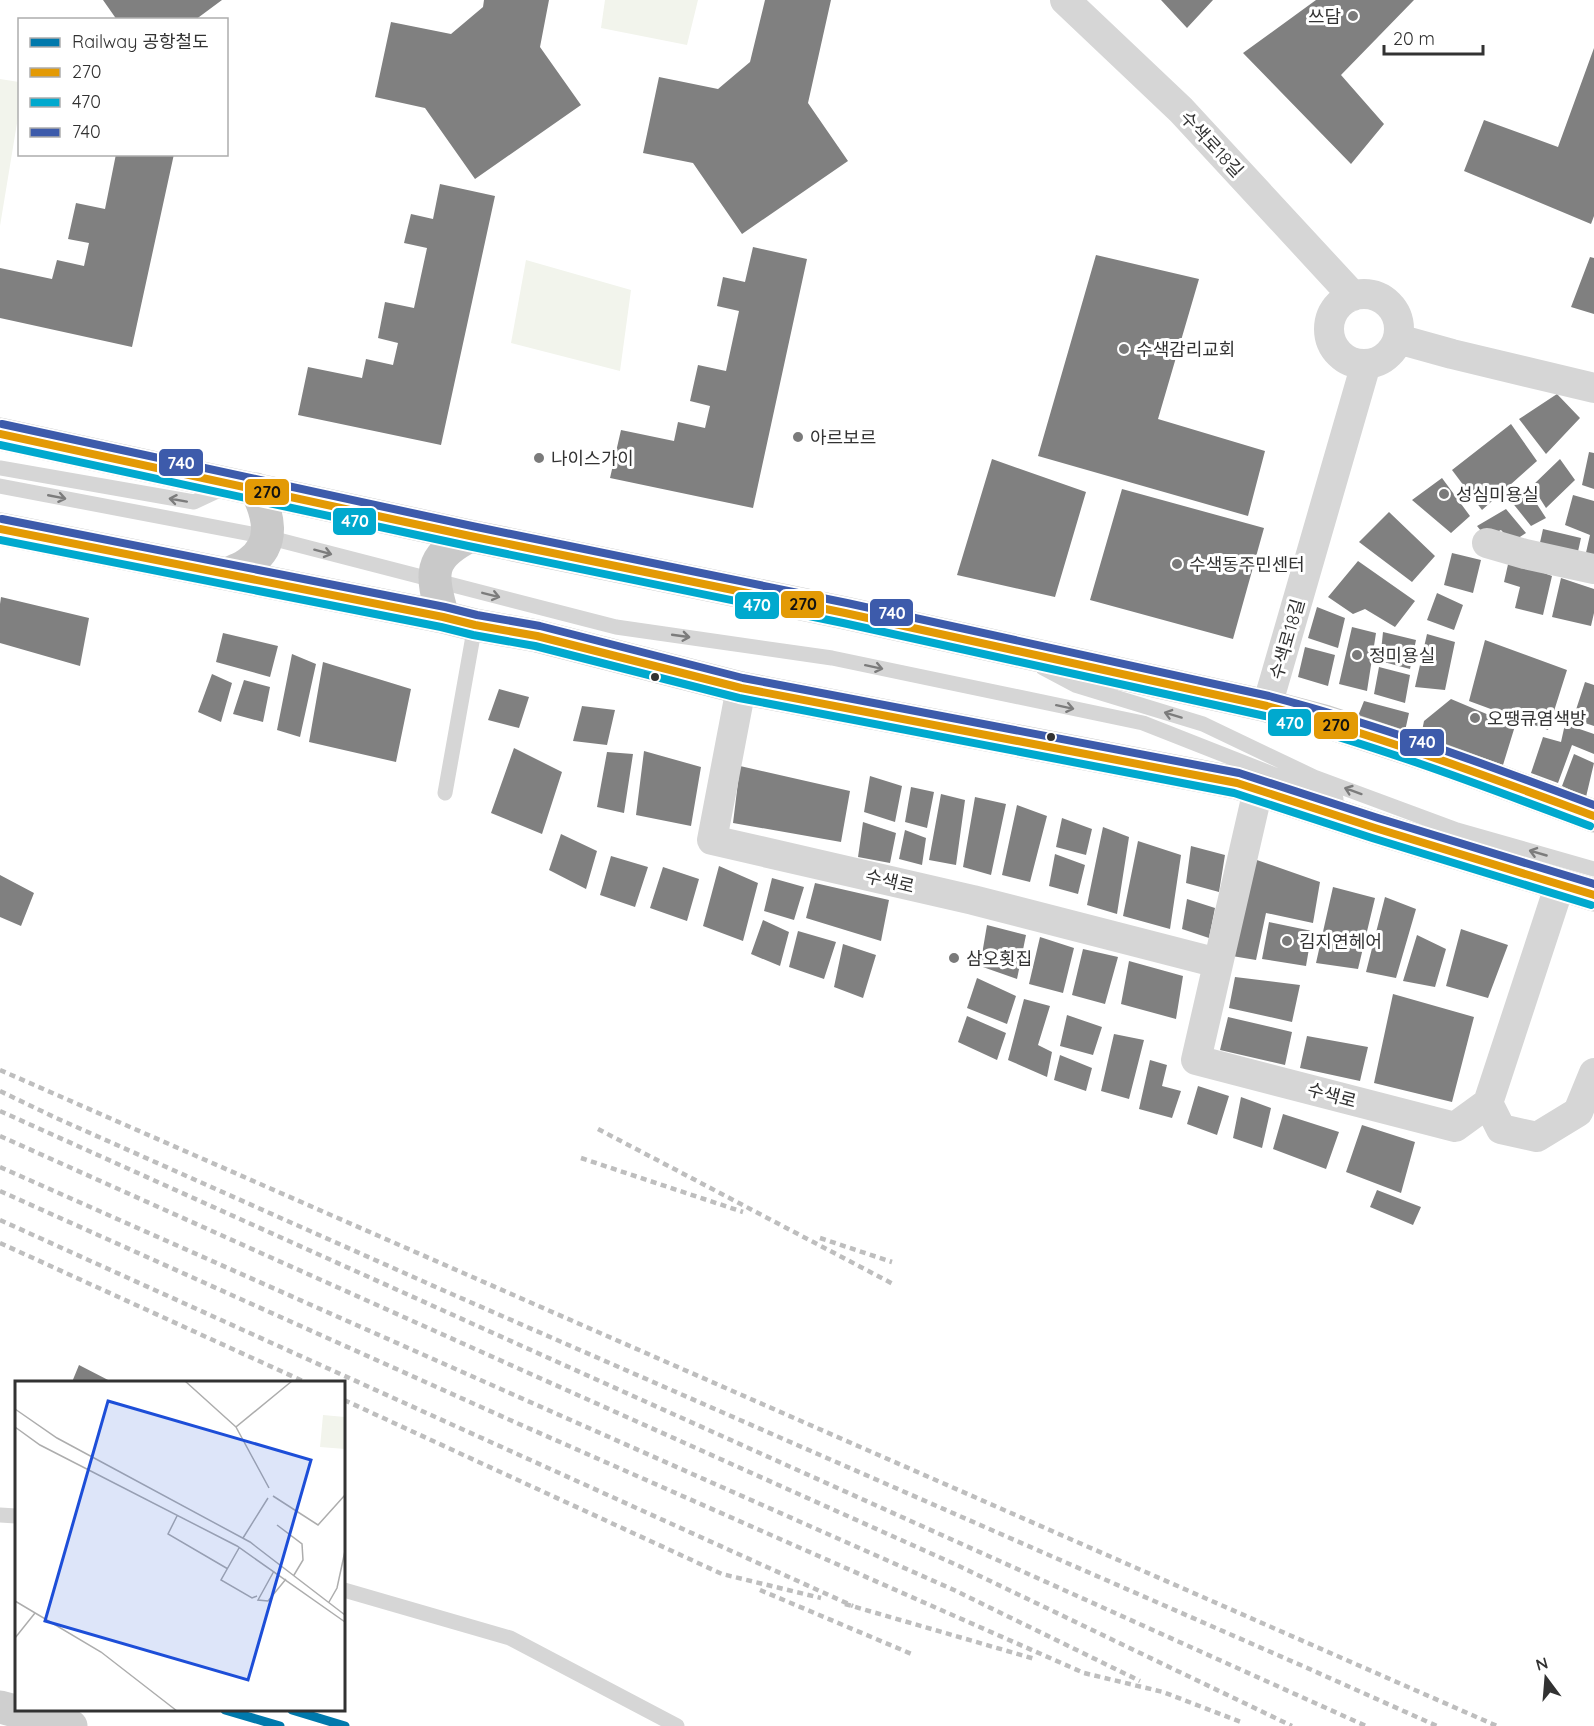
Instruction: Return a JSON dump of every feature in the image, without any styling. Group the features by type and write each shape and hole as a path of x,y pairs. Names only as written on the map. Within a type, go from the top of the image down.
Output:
{"main road":[{"path":"0,434 470,536 834,610 1267,706 1324,721 1594,816"},
{"path":"228,574 250,563 261,551 269,528 267,514 244,487"},
{"path":"0,529 537,636 741,688 1237,783 1594,895"},
{"path":"443,617 434,581 436,564 454,544 470,536"},
{"path":"0,1707 71,1726"}],"street":[{"name":"수색로18길","path":"1065,0 1181,110 1353,296"},
{"path":"1364,294 1384,300 1397,317 1398,339 1386,357 1376,362 1355,363 1336,350 1331,341 1330,319 1335,309 1343,301 1353,296 1364,294"},
{"path":"1398,339 1594,388"},
{"name":"수색로18길","path":"1267,706 1365,364"},
{"path":"1487,543 1594,569"},
{"name":"수색로","path":"741,688 712,840 973,900 1218,963"},
{"name":"수색로","path":"1258,790 1196,1060 1455,1127 1488,1103"},
{"path":"1560,884 1488,1103 1501,1129 1537,1137 1578,1112 1594,1073"}],"lane":[{"path":"0,468 194,502 244,487"},
{"path":"0,486 267,537 616,627 832,658 1143,723 1337,799 1375,828"},
{"path":"445,793 475,625"},
{"path":"1000,647 1076,685 1203,724 1314,777 1457,830 1594,869"},
{"path":"0,1515 15,1516"},
{"path":"345,1590 510,1638 677,1726"}],"shaded area":[{"path":"605,0 698,0 687,45 601,28"},
{"path":"0,79 18,82 18,117 0,226"},
{"path":"526,260 631,290 620,371 511,343"}],"building":[{"path":"103,0 222,0 198,18 116,18"},
{"path":"484,0 549,0 540,47 581,105 475,179 425,108 375,97 391,22 451,34 483,7"},
{"path":"765,0 831,0 808,103 848,161 742,234 693,163 643,153 659,77 718,89 750,62"},
{"path":"1161,0 1213,0 1187,28"},
{"path":"1316,0 1414,0 1341,75 1384,124 1351,164 1243,53"},
{"path":"1594,48 1594,216 1591,224 1464,171 1484,120 1558,147"},
{"path":"116,156 174,156 132,347 0,318 0,268 52,279 57,260 84,266 89,243 68,239 76,203 105,209"},
{"path":"440,184 495,196 441,445 298,415 308,367 362,378 366,359 393,365 398,343 378,338 385,302 414,308 427,248 404,243 411,214 433,219"},
{"path":"753,247 807,259 753,508 610,478 621,430 674,441 678,422 705,428 710,406 690,401 698,365 726,371 739,311 717,306 723,277 745,282"},
{"name":"수색감리교회","path":"1096,255 1199,279 1158,419 1265,451 1248,516 1038,456"},
{"path":"1590,257 1594,258 1594,314 1571,307"},
{"path":"1557,394 1580,418 1546,454 1519,419"},
{"path":"1511,424 1537,461 1482,510 1452,470"},
{"path":"1589,452 1594,453 1594,489 1582,485"},
{"path":"992,459 1086,492 1055,597 957,575"},
{"path":"1560,459 1575,480 1546,508 1532,486"},
{"path":"1442,478 1470,516 1451,533 1412,500"},
{"name":"수색동주민센터","path":"1122,489 1264,528 1233,639 1090,600"},
{"path":"1527,489 1546,518 1531,526 1511,501"},
{"path":"1573,495 1594,501 1594,560 1585,557 1590,535 1565,525"},
{"path":"1506,509 1526,533 1512,542 1501,530 1486,537 1477,526"},
{"path":"1389,512 1435,556 1412,582 1359,542"},
{"path":"1543,529 1581,538 1577,556 1539,547"},
{"path":"1452,553 1481,560 1473,593 1444,585"},
{"path":"1509,560 1552,576 1543,615 1515,608 1520,587 1504,582"},
{"path":"1358,561 1415,601 1395,627 1365,609 1353,614 1328,597"},
{"path":"1561,578 1594,589 1594,613 1591,626 1552,617"},
{"path":"1437,593 1463,605 1454,630 1427,620"},
{"path":"1,597 89,618 80,666 0,643"},
{"path":"1317,607 1345,618 1338,648 1308,638"},
{"path":"1352,627 1376,633 1367,691 1339,684"},
{"path":"1383,632 1416,640 1410,669 1380,661"},
{"path":"223,633 278,646 270,677 216,662"},
{"path":"1427,634 1455,642 1445,690 1415,687"},
{"path":"1485,640 1567,670 1548,730 1469,701"},
{"path":"1305,647 1335,655 1328,686 1298,677"},
{"path":"292,654 316,664 300,737 277,730"},
{"path":"323,662 411,689 396,762 309,742"},
{"path":"1379,667 1410,675 1405,703 1374,694"},
{"path":"212,674 232,683 221,722 198,712"},
{"path":"244,680 270,687 263,722 233,714"},
{"path":"1585,682 1594,685 1594,726 1573,719"},
{"path":"499,689 529,697 519,728 488,720"},
{"path":"1451,699 1515,726 1503,765 1421,736 1424,721"},
{"path":"1364,701 1409,713 1405,731 1358,716"},
{"path":"582,706 615,710 607,745 573,741"},
{"path":"1565,724 1594,734 1594,754 1572,745 1558,783 1531,773 1543,737 1561,742"},
{"path":"514,748 562,772 542,834 491,813"},
{"path":"644,751 701,767 691,826 636,815"},
{"path":"607,752 633,754 624,813 597,807"},
{"path":"1574,754 1594,763 1586,797 1562,786"},
{"path":"740,766 850,791 841,842 733,823"},
{"path":"870,776 902,786 895,822 864,812"},
{"path":"911,787 934,792 927,828 905,822"},
{"path":"941,794 965,800 956,865 929,860"},
{"path":"975,797 1006,804 991,875 963,867"},
{"path":"1017,805 1047,816 1030,882 1002,875"},
{"path":"1062,818 1092,829 1086,855 1056,847"},
{"path":"863,822 896,833 890,863 858,857"},
{"path":"1103,827 1129,837 1117,914 1087,905"},
{"path":"905,830 926,838 922,865 899,859"},
{"path":"561,834 597,851 586,889 549,870"},
{"path":"1138,841 1181,855 1170,929 1123,916"},
{"path":"1191,846 1225,855 1219,892 1186,883"},
{"path":"1055,854 1085,865 1078,894 1049,886"},
{"path":"611,856 648,867 635,907 600,895"},
{"path":"1254,859 1320,882 1313,923 1266,913 1256,960 1232,956"},
{"path":"719,866 758,883 743,941 703,926"},
{"path":"663,867 699,879 687,921 650,908"},
{"path":"0,875 34,893 21,926 0,917"},
{"path":"772,878 804,887 794,920 764,911"},
{"path":"815,883 889,900 881,941 806,918"},
{"path":"1333,887 1375,898 1358,969 1316,963"},
{"path":"1385,897 1416,909 1396,978 1366,972"},
{"path":"1187,899 1215,908 1209,938 1182,929"},
{"path":"763,920 789,932 780,966 751,954"},
{"path":"1269,922 1312,931 1306,966 1262,959"},
{"path":"987,925 1026,935 1017,979 980,966"},
{"path":"1461,929 1508,945 1488,998 1446,986"},
{"path":"798,931 836,942 824,979 789,967"},
{"path":"1417,935 1446,949 1435,987 1403,981"},
{"path":"1040,937 1074,948 1063,993 1029,984"},
{"path":"843,944 876,955 863,998 834,987"},
{"path":"1083,949 1118,957 1105,1004 1072,995"},
{"path":"1129,961 1183,976 1176,1019 1121,1004"},
{"path":"1235,977 1300,985 1292,1022 1229,1008"},
{"path":"977,978 1016,996 1007,1024 967,1008"},
{"path":"1393,994 1474,1017 1452,1102 1374,1083"},
{"path":"1024,999 1050,1006 1038,1045 1052,1052 1047,1077 1008,1060"},
{"path":"1067,1015 1102,1027 1093,1055 1060,1046"},
{"path":"967,1016 1006,1033 997,1060 958,1042"},
{"path":"1228,1017 1292,1032 1285,1065 1220,1050"},
{"path":"1114,1034 1144,1040 1129,1099 1101,1091"},
{"path":"1307,1036 1368,1047 1360,1081 1300,1068"},
{"path":"1060,1055 1092,1068 1086,1091 1054,1080"},
{"path":"1150,1060 1167,1065 1162,1086 1181,1091 1172,1118 1139,1109"},
{"path":"1198,1086 1229,1096 1217,1135 1187,1124"},
{"path":"1241,1097 1271,1108 1262,1148 1233,1138"},
{"path":"1283,1114 1339,1132 1326,1169 1273,1149"},
{"path":"1362,1125 1415,1142 1401,1193 1346,1172"},
{"path":"1377,1190 1421,1207 1413,1225 1370,1207"},
{"path":"79,1365 110,1381 72,1381"}],"railway":[{"path":"0,1070 1497,1726"},
{"path":"0,1091 438,1288 1437,1726"},
{"path":"0,1111 1366,1726"},
{"path":"598,1129 895,1285"},
{"path":"0,1136 959,1566 1292,1726"},
{"path":"581,1158 743,1212"},
{"path":"0,1167 954,1590 1140,1681"},
{"path":"0,1191 510,1420 1084,1673 1163,1692 1241,1722"},
{"path":"0,1220 853,1606"},
{"path":"820,1238 892,1262"},
{"path":"0,1243 303,1381"},
{"path":"345,1400 722,1574 821,1598"},
{"path":"760,1590 914,1655"},
{"path":"845,1604 1035,1659"}],"rail line":[{"name":"공항철도","path":"228,1711 280,1726"},
{"name":"공항철도","path":"295,1711 345,1726"}],"transit line":[{"name":"740","path":"2,424 472,526 847,603 1269,696 1392,733 1594,805"},
{"name":"270","path":"0,434 470,536 845,613 1267,706 1391,743 1594,816"},
{"name":"470","path":"0,445 468,546 843,623 1265,716 1388,753 1590,826"},
{"name":"740","path":"2,519 540,626 743,678 1239,773 1594,884"},
{"name":"270","path":"0,529 537,636 741,688 1237,783 1594,895"},
{"name":"470","path":"0,540 535,646 739,698 1234,793 1591,905"}],"place":[{"name":"쓰담","path":"1353,16"},
{"name":"수색감리교회","path":"1124,349"},
{"name":"아르보르","path":"798,437"},
{"name":"나이스가이","path":"539,458"},
{"name":"성심미용실","path":"1444,494"},
{"name":"수색동주민센터","path":"1177,564"},
{"name":"정미용실","path":"1357,655"},
{"name":"오땡큐염색방","path":"1475,718"},
{"name":"김지연헤어","path":"1287,941"},
{"name":"삼오횟집","path":"954,958"}]}
